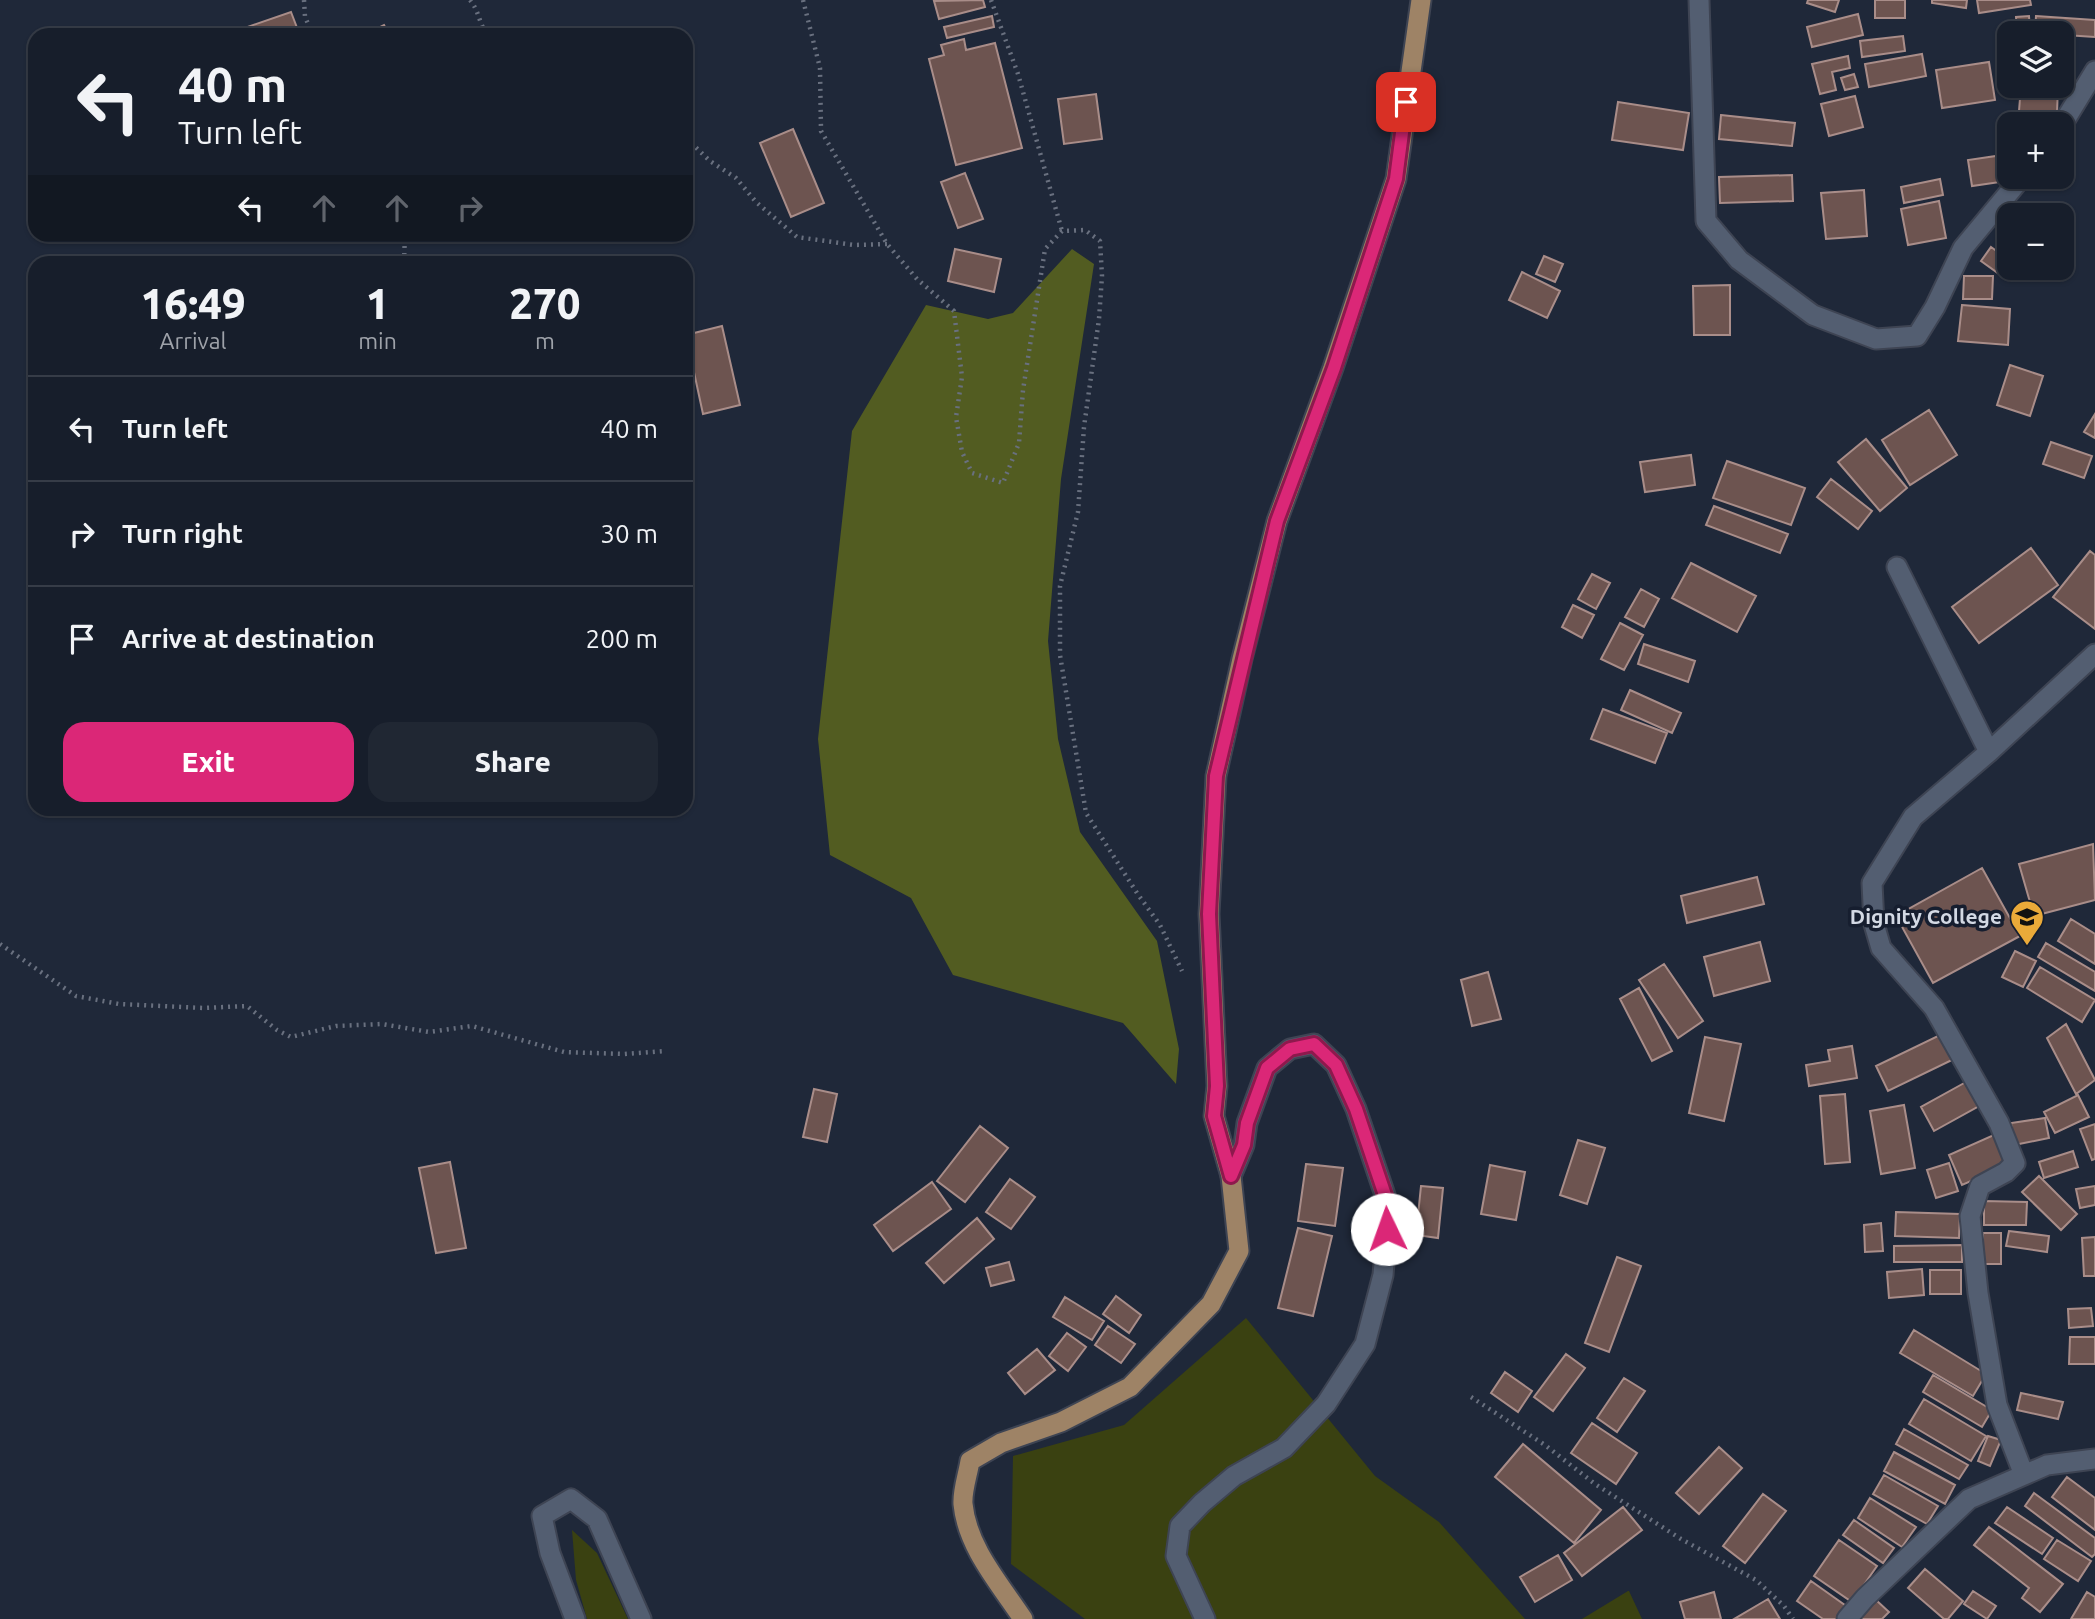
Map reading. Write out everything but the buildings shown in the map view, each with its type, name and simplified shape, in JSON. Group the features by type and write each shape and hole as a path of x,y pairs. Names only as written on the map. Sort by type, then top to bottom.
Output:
{"main road":[{"path":"1023,1619 981,1558 971,1533 963,1502 970,1461 1001,1443 1061,1422 1130,1387 1211,1304 1239,1251 1231,1176 1214,1116 1217,1086 1209,914 1216,776 1277,521 1334,368 1396,179 1420,0"}],"street":[{"path":"1699,0 1706,221 1739,260 1813,315 1876,340 1917,336 1935,307 1963,248 2012,189"},
{"path":"2070,112 2095,71"},
{"path":"1898,567 1989,752"},
{"path":"2024,1475 1997,1405 1978,1293 1970,1216 1980,1186 2015,1164 2013,1153 1934,1007 1881,948 1874,924 1872,883 1913,817 1989,752 2095,654"},
{"path":"1205,1619 1176,1556 1180,1526 1234,1476 1284,1448 1326,1404 1365,1344 1383,1275 1389,1207 1356,1109 1336,1065 1314,1044 1290,1049 1267,1068 1247,1123 1244,1145 1231,1176"},
{"path":"1847,1619 1865,1598 1969,1499 2047,1465 2095,1460"},
{"path":"575,1619 550,1553 542,1516 571,1499 597,1518 641,1619"}],"path":[{"path":"304,0 305,17 310,28"},
{"path":"470,0 477,8 482,28"},
{"path":"803,0 820,68 821,131 887,244 917,279 954,311 962,376 956,417 962,452 972,473 1003,483 1019,443 1023,390 1045,249 1062,231 1085,230 1100,241 1102,276 1093,375 1084,427 1078,512 1060,586 1060,655 1086,813 1160,925 1185,978"},
{"path":"992,0 1018,74 1062,231"},
{"path":"693,145 709,161 736,178 757,202 797,237 854,245 887,244"},
{"path":"0,944 76,996 119,1004 203,1008 247,1006 290,1037 336,1026 382,1024 429,1032 472,1026 564,1052 624,1054 665,1051"},
{"path":"1471,1397 1545,1445 1595,1484 1681,1539 1756,1580 1784,1606 1793,1619"}],"green space":[{"path":"1072,249 1094,264 1061,479 1048,641 1058,739 1080,832 1157,941 1179,1049 1176,1084 1123,1023 953,975 911,898 830,855 818,739 852,431 926,305 988,319 1013,313"},
{"path":"1246,1318 1375,1476 1439,1522 1525,1619 1085,1619 1011,1564 1013,1456 1124,1425"},
{"path":"572,1530 597,1553 628,1619 587,1619 576,1580"},
{"path":"1628,1591 1642,1619 1582,1619"}],"place":[{"name":"Dignity College","path":"2027,947"}],"route":[{"path":"1387,1229 1389,1207 1356,1109 1336,1065 1314,1044 1290,1049 1267,1068 1247,1123 1244,1145 1231,1176 1214,1116 1217,1086 1209,914 1216,776 1242,659 1277,521 1334,368 1396,179 1406,102"}]}
